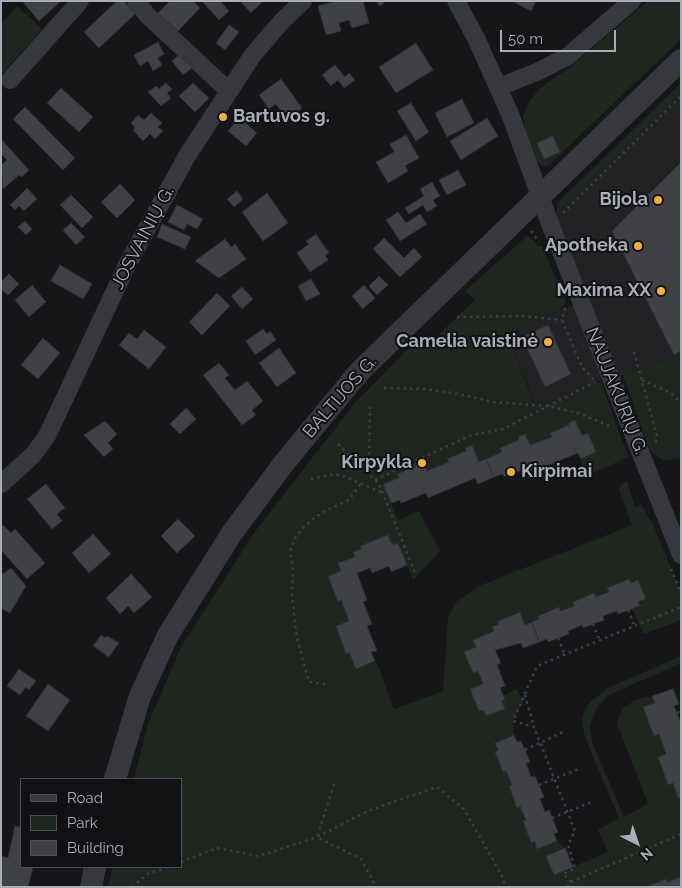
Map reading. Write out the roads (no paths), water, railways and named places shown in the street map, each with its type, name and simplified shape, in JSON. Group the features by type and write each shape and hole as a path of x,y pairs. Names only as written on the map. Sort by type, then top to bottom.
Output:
{"street":[{"path":"10,80 80,1"},
{"path":"136,1 147,15 229,91"},
{"name":"JOSVAINIŲ G.","path":"1,484 33,455 47,436 127,265 187,156 252,56 282,21 303,1"},
{"path":"456,1 499,87 539,71 568,56 632,1"},
{"name":"BALTIJOS G.","path":"115,778 140,696 168,635 232,533 284,463 359,372 681,60"},
{"name":"NAUJAKURIŲ G.","path":"499,87 541,194 551,226 681,555"},
{"path":"91,887 95,868"}],"place":[{"name":"Bartuvos g.","path":"223,117"},
{"name":"Bijola","path":"658,200"},
{"name":"Apotheka","path":"638,246"},
{"name":"Maxima XX","path":"661,291"},
{"name":"Camelia vaistinė","path":"548,342"},
{"name":"Kirpykla","path":"422,463"},
{"name":"Kirpimai","path":"511,472"}]}
